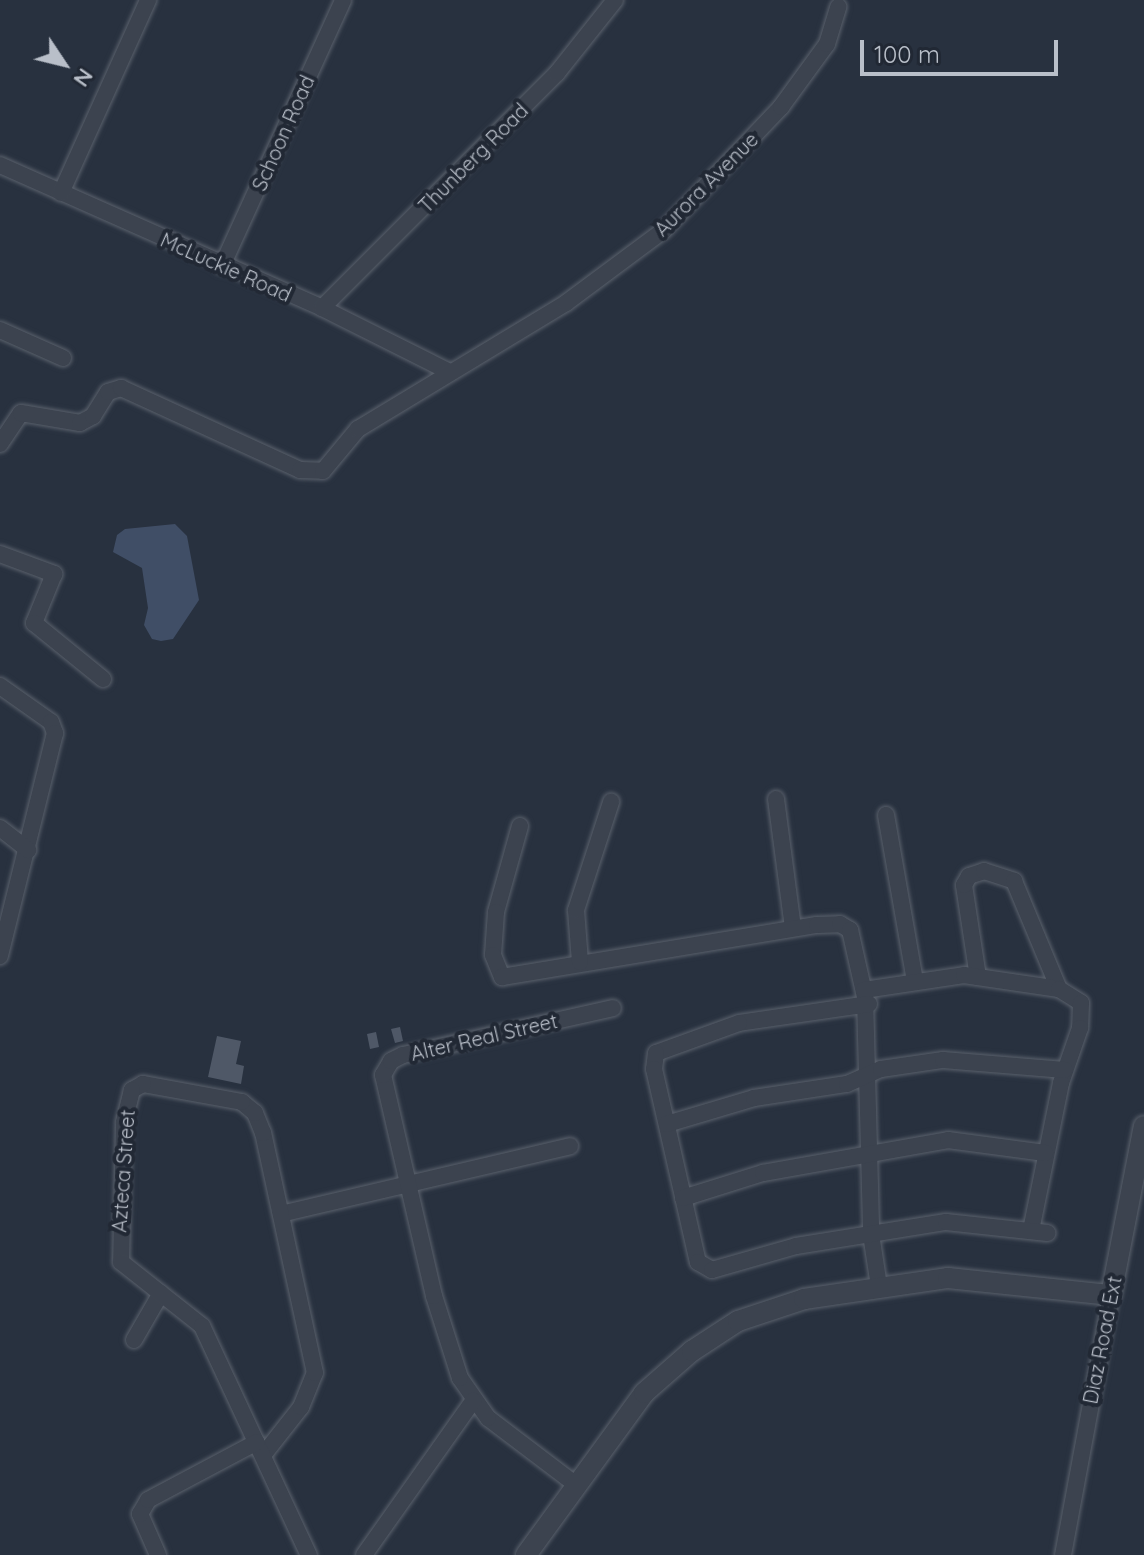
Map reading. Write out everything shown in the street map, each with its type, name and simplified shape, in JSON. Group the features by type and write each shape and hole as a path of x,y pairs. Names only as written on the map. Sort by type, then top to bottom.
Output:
{"street":[{"path":"61,193 148,0"},
{"name":"Schoon Road","path":"222,266 343,0"},
{"name":"Thunberg Road","path":"322,308 557,73 615,0"},
{"name":"Aurora Avenue","path":"0,444 21,413 80,423 93,416 108,392 121,388 300,470 318,473 358,429 566,303 664,230 781,107 827,44 838,7"},
{"name":"McLuckie Road","path":"0,165 322,308 450,372"},
{"path":"0,330 63,358"},
{"path":"0,554 54,574 34,623 103,679"},
{"path":"0,686 54,727 28,850 0,956"},
{"path":"776,799 793,928"},
{"path":"580,962 576,910 611,802"},
{"path":"886,815 915,981"},
{"path":"520,826 496,912 495,969 516,978 580,962 793,928 834,923 847,927 857,946 865,999 874,1233 884,1285"},
{"path":"0,828 28,850"},
{"path":"978,977 964,885 969,876 984,871 1014,881 1059,989"},
{"path":"978,977 1059,989 1078,999 1083,1009 1045,1153 1039,1232 966,1221 874,1233 708,1270 695,1255 653,1061 662,1047 759,1019 865,999 915,981 978,977"},
{"name":"Alter Real Street","path":"575,1484 515,1442 473,1401 449,1355 384,1081 391,1061 613,1008"},
{"path":"667,1124 754,1098 847,1084 870,1073 963,1058 1065,1070"},
{"name":"Azteca Street","path":"260,1448 290,1424 314,1382 263,1133 249,1106 165,1085 138,1086 128,1098 124,1123 118,1245 126,1269 202,1326 309,1555"},
{"name":"Diaz Road Ext","path":"1063,1555 1144,1126"},
{"path":"683,1198 763,1173 965,1139 1045,1153"},
{"path":"281,1214 407,1188 570,1146"},
{"path":"526,1555 644,1393 711,1338 773,1308 884,1285 982,1278 1111,1295"},
{"path":"134,1340 161,1293"},
{"path":"364,1555 473,1401"},
{"path":"158,1555 140,1514 148,1500 260,1448"}],"water":[{"path":"175,524 187,536 199,600 173,639 161,641 152,639 144,625 148,608 142,568 113,552 117,535 125,529"}],"building":[{"path":"400,1027 403,1041 395,1043 391,1029"},
{"path":"376,1032 379,1047 370,1049 367,1034"},
{"path":"217,1036 241,1041 236,1064 244,1066 241,1084 208,1077"}]}
